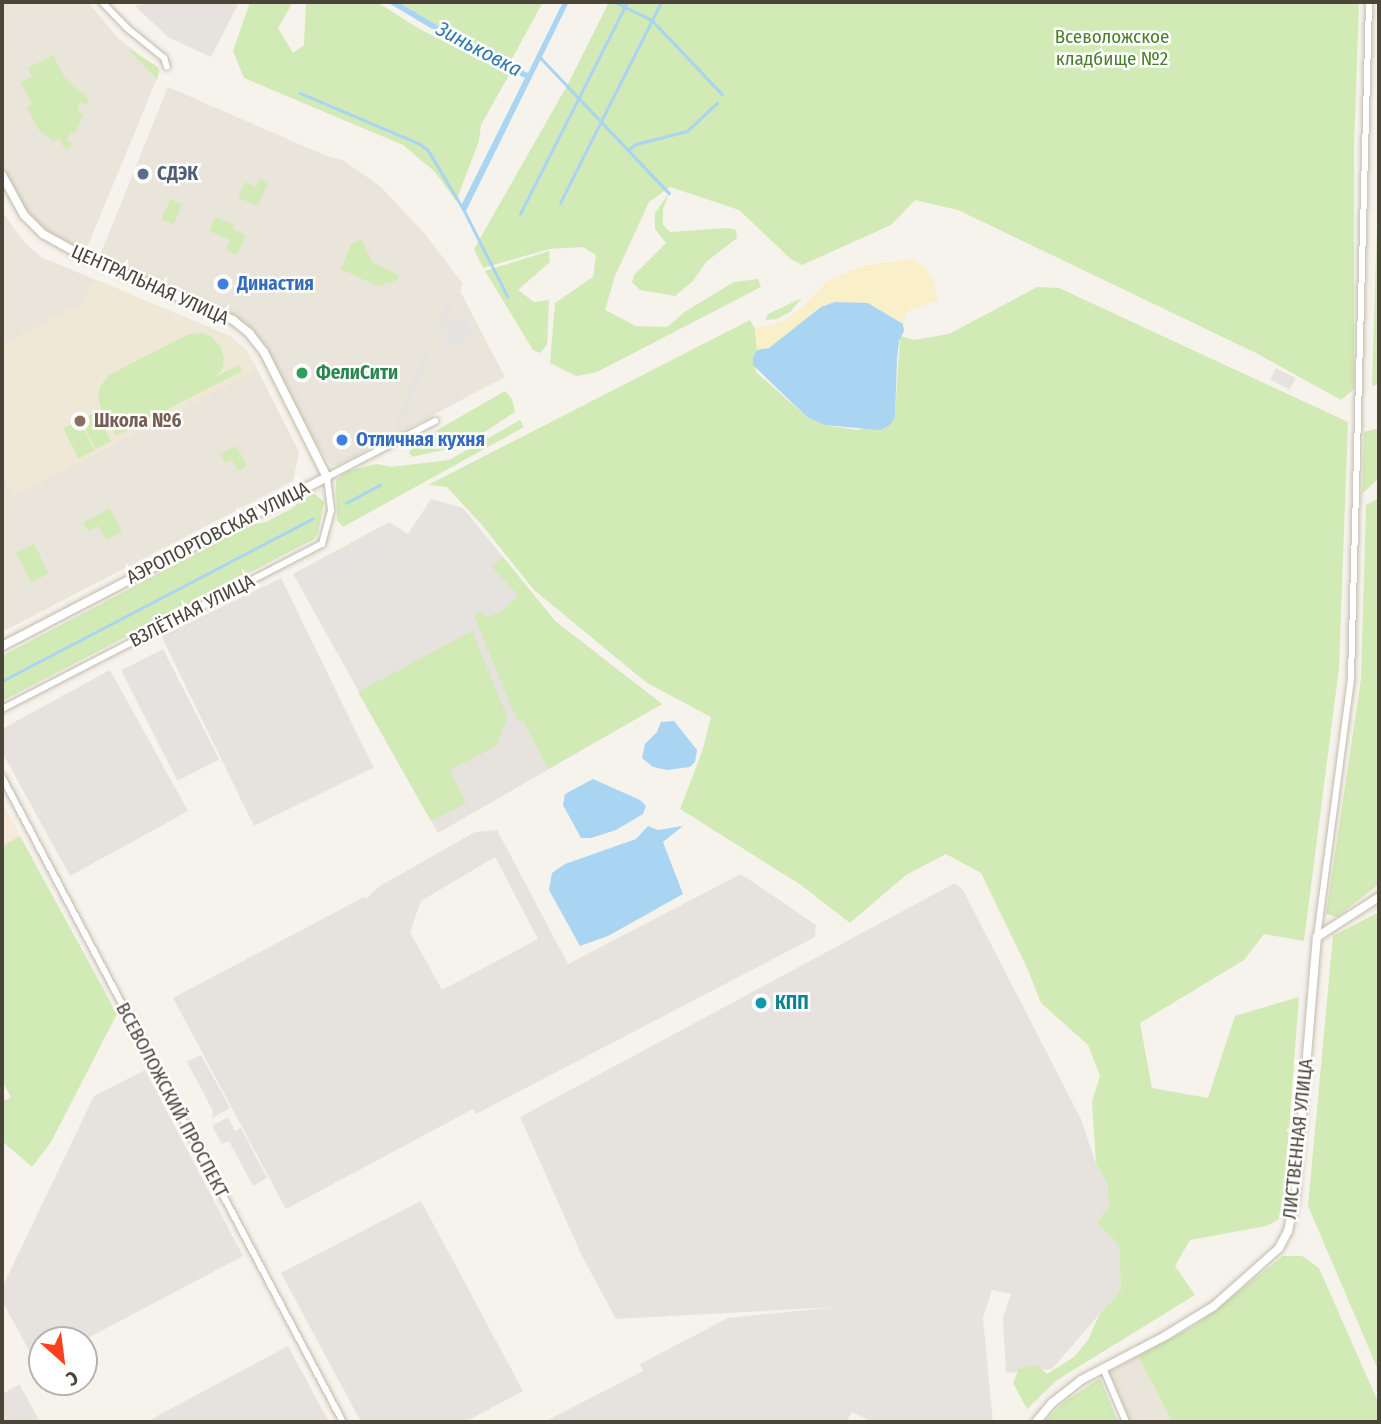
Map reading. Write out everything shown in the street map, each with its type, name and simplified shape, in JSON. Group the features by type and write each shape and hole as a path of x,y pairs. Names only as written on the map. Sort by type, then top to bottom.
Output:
{"street":[{"path":"102,2 127,28 164,58 167,67"},
{"path":"1317,937 1351,677 1369,2"},
{"name":"ЦЕНТРАЛЬНАЯ УЛИЦА","path":"2,175 24,215 43,234 67,249 233,320 249,333 264,352 327,477"},
{"name":"АЭРОПОРТОВСКАЯ УЛИЦА","path":"2,646 435,421"},
{"name":"ВЗЛЁТНАЯ УЛИЦА","path":"2,709 322,544 331,510 327,477"},
{"name":"ВСЕВОЛОЖСКИЙ ПРОСПЕКТ","path":"2,777 343,1422"},
{"path":"1317,937 1379,897"},
{"name":"ЛИСТВЕННАЯ УЛИЦА","path":"1036,1422 1063,1393 1214,1306 1279,1248 1288,1231 1295,1198 1317,937"},
{"path":"1103,1368 1126,1422"}],"shaded area":[{"path":"2,2 88,2 118,38 160,71 89,243 84,248 55,239 36,223 20,202 2,167"},
{"path":"154,2 239,2 211,57 168,37 135,6"},
{"path":"168,87 329,157 343,160 381,187 426,235 463,284 460,291 505,377 338,465 331,465 318,447 265,345 252,329 235,317 100,255"},
{"path":"2,211 23,241 41,257 230,336 247,351 299,452 293,481 2,632"},
{"name":"Школа №6","path":"98,280 230,338 246,352 257,370 14,497 2,472 2,344 81,303 91,284"},
{"path":"450,296 455,298 440,333 436,331"},
{"path":"465,316 474,334 444,351 440,344 450,338 444,326"},
{"path":"425,351 430,353 399,428 395,426"},
{"path":"1276,368 1296,378 1290,390 1270,380"},
{"path":"431,499 463,508 555,621 662,704 438,833 293,574 389,522 408,534"},
{"path":"366,540 379,551 309,588 302,575"},
{"path":"281,578 373,768 254,826 161,636"},
{"path":"163,649 219,759 177,781 121,670"},
{"path":"110,670 188,811 70,876 2,752 2,729"},
{"path":"2,801 20,836 2,846"},
{"path":"497,830 568,964 741,874 816,925 815,937 476,1114 473,1109 286,1209 173,998 364,897 366,899 380,886 475,832","holes":["495,857 538,939 442,990 410,932 421,901"]},
{"path":"955,883 963,890 1081,1119 1096,1164 1107,1182 1109,1207 1097,1222 1119,1246 1121,1289 1052,1369 1006,1373 1003,1318 1011,1294 992,1290 983,1318 993,1422 872,1422 852,1412 846,1422 544,1422 643,1371 640,1364 728,1318 836,1307 616,1319 582,1256 520,1117"},
{"path":"201,1055 230,1108 212,1118 213,1111 187,1062"},
{"path":"145,1070 243,1256 98,1333 98,1326 28,1326 28,1349 2,1301 2,1288 94,1096"},
{"path":"228,1117 235,1131 241,1128 267,1178 253,1186 229,1141 222,1144 212,1126"},
{"path":"421,1201 523,1391 465,1422 361,1422 281,1273"},
{"path":"288,1346 329,1422 146,1422"},
{"path":"1138,1356 1172,1422 1131,1422 1109,1372"},
{"path":"20,1384 40,1422 2,1422 2,1394"}],"green space":[{"path":"250,2 293,2 278,28 293,53 304,45 306,2 377,2 416,27 509,75 481,125 479,141 456,201 435,172 403,145 244,78 233,51"},
{"path":"398,2 543,2 509,64 479,50"},
{"name":"Всеволожское кладбище №2","path":"609,2 1359,2 1354,149 1354,389 1341,400 1256,353 958,210 915,200 891,225 802,265 791,259 739,210 670,187 649,202 615,276 605,310 636,326 667,327 686,311 734,282 758,279 761,287 597,372 576,376 550,363 555,303 593,277 596,255 583,247 549,249 483,268 474,249 568,84"},
{"path":"129,50 159,68 157,80"},
{"path":"53,55 65,78 89,99 87,105 80,102 77,111 83,114 75,134 70,132 67,141 72,143 69,150 64,148 59,138 53,141 38,129 27,108 32,104 21,82 32,77 28,68"},
{"path":"1379,160 1379,384 1372,386"},
{"path":"260,179 268,182 258,206 238,198 245,182 256,187"},
{"path":"669,193 663,209 663,225 670,232 728,228 736,230 737,238 706,262 693,281 675,296 640,290 632,282 634,275 666,243 655,229 655,213"},
{"path":"170,199 182,204 173,224 161,219"},
{"path":"215,217 234,225 232,229 246,235 237,255 226,250 230,240 209,231"},
{"path":"362,240 372,262 398,275 398,280 377,286 341,269 351,244"},
{"path":"549,251 550,262 518,290 534,302 549,300 547,345 540,353 533,350 485,271"},
{"path":"1037,287 1059,288 1348,422 1339,668 1304,941 1264,934 1244,960 1140,1023 1152,1088 1208,1098 1235,1016 1299,997 1284,1195 1278,1220 1266,1226 1190,1240 1175,1266 1195,1295 1057,1380 1027,1409 1013,1383 1019,1369 1037,1365 1047,1374 1074,1357 1088,1340 1099,1315 1121,1289 1119,1246 1097,1222 1109,1207 1107,1182 1096,1164 1092,1102 1100,1076 1088,1045 1041,1003 981,873 946,854 906,875 850,923 801,885 680,809 702,752 711,717 647,683 534,590 447,487 428,485 750,320 755,329 757,350 753,357 756,372 807,417 824,425 857,430 895,417 900,336 914,340 949,334"},
{"path":"802,298 790,312 777,319 765,320 768,314"},
{"path":"202,333 212,337 221,347 224,359 222,370 215,377 239,365 242,371 116,436 113,430 129,421 118,422 101,409 98,397 101,385 109,375 189,334"},
{"path":"505,391 512,399 515,412 465,445 412,457 409,452 420,440"},
{"path":"96,412 111,441 96,449 81,420"},
{"path":"79,420 94,450 78,458 63,428"},
{"path":"520,420 524,427 343,527 337,520 336,480 348,471 376,464 391,467 449,460"},
{"path":"1379,428 1379,478 1362,494 1364,432"},
{"path":"236,446 247,466 238,471 232,460 225,463 220,454"},
{"path":"314,493 324,502 318,533 314,539 2,701 2,656 251,525 266,522 289,510"},
{"path":"1379,498 1379,884 1337,917 1326,914 1361,679 1366,505"},
{"path":"110,508 122,532 106,540 98,526 88,531 83,523"},
{"path":"34,544 49,573 31,582 16,553"},
{"path":"503,557 555,621 662,704 548,769 524,722 517,720 474,616 481,611 487,618 503,610 518,595 492,567"},
{"path":"472,631 508,718 496,746 450,770 466,803 431,821 358,692"},
{"path":"20,836 117,1014 51,1142 32,1167 2,1141 2,1101 11,1098 2,1080 2,846"},
{"path":"1379,912 1379,1372 1308,1206 1333,936"},
{"path":"1283,1256 1302,1256 1319,1268 1379,1404 1379,1422 1172,1422 1138,1356 1196,1325"},
{"path":"1100,1378 1118,1422 1044,1422 1063,1403"}],"sand":[{"path":"912,259 924,266 934,281 938,300 906,312 903,324 868,303 835,302 821,307 769,348 757,350 755,329 782,322 803,307 826,282 862,266"}],"water":[{"path":"387,2 398,2 479,50 528,73 563,2 569,2 465,213 461,206 525,78 474,54"},
{"path":"835,302 868,303 903,324 904,331 899,341 897,360 895,417 890,425 881,430 824,425 807,417 753,365 757,350 769,348 821,307"},
{"path":"674,721 697,750 695,762 690,767 667,770 653,767 642,758 645,744 657,732 661,722"},
{"path":"593,779 640,800 646,806 643,814 616,830 591,838 581,838 563,805 565,794"},
{"path":"648,826 658,830 683,826 663,842 683,894 608,936 580,946 549,890 552,873 565,864 636,839"}],"waterway":[{"path":"615,2 652,20 722,94"},
{"path":"520,214 627,2"},
{"path":"560,203 661,2"},
{"path":"539,56 669,193"},
{"path":"300,93 420,144 428,150 464,210 508,297"},
{"path":"628,150 636,144 687,131 717,103"},
{"path":"346,503 380,485"},
{"path":"2,681 312,519"}],"place":[{"name":"СДЭК","path":"143,174"},
{"name":"Династия","path":"223,284"},
{"name":"ФелиСити","path":"302,373"},
{"name":"Школа №6","path":"80,421"},
{"name":"Отличная кухня","path":"342,440"},
{"name":"КПП","path":"761,1003"}],"water label":[{"name":"Зиньковка","path":"479,49"}]}
